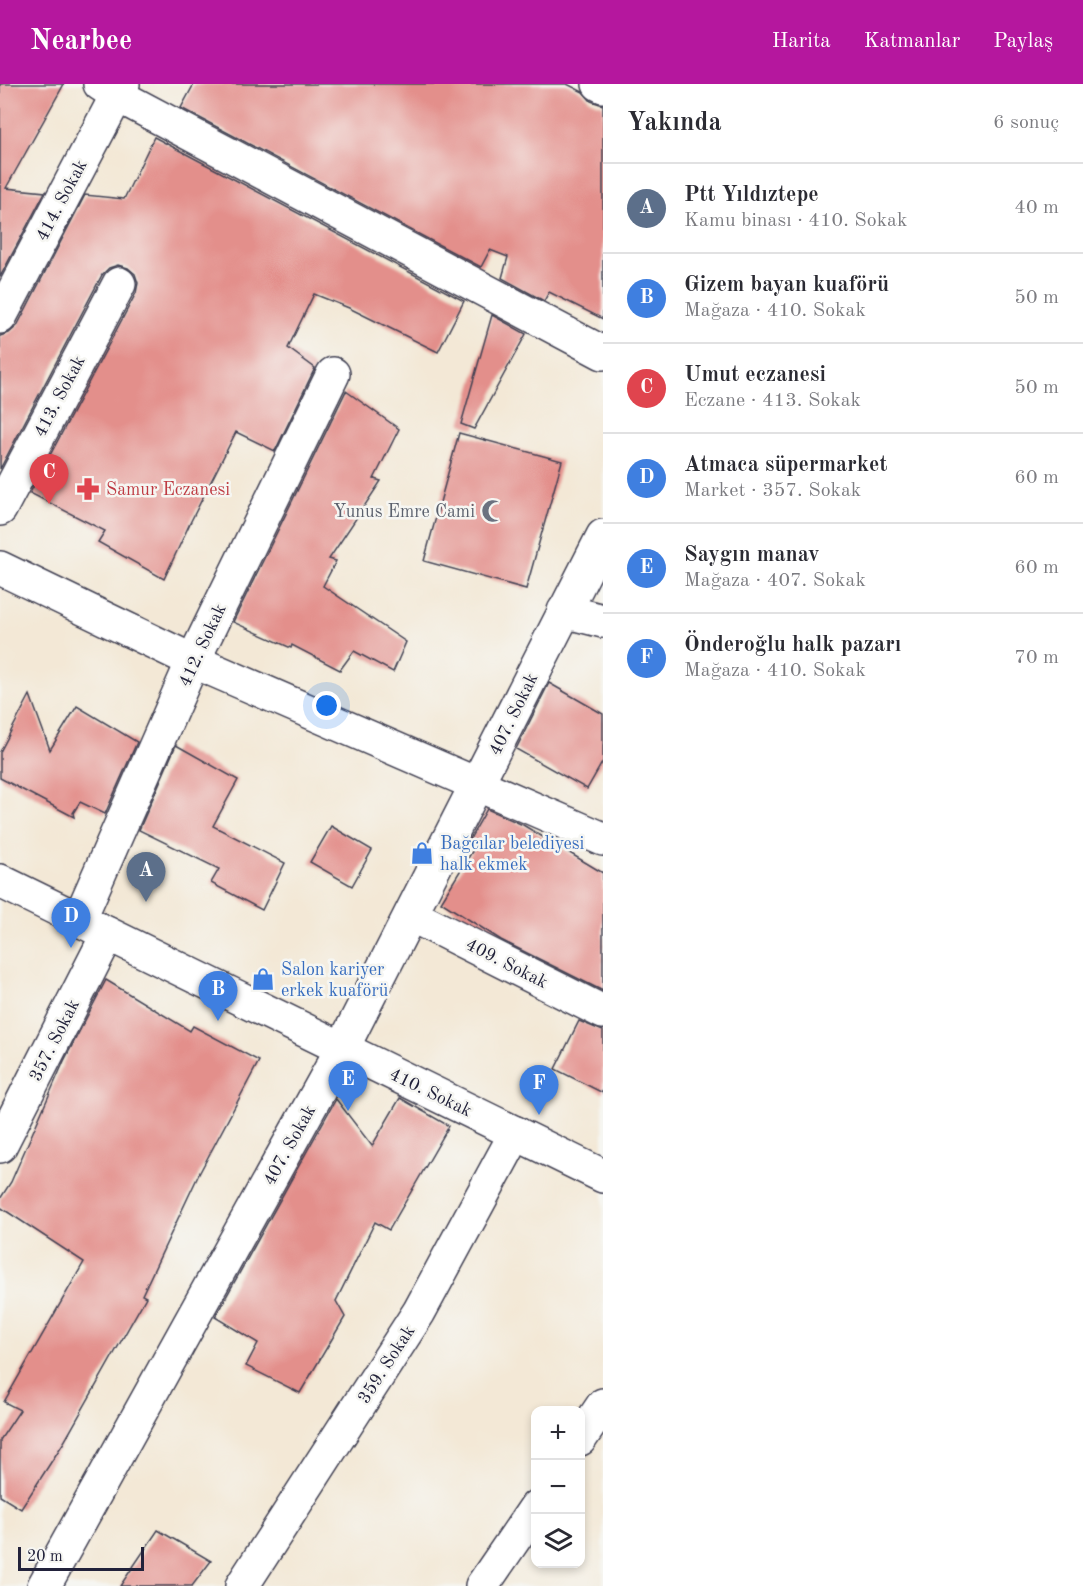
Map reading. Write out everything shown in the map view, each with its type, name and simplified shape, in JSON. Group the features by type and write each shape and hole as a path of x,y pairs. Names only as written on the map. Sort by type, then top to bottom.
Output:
{"street":[{"name":"414. Sokak","path":"0,317 113,88"},
{"path":"113,88 603,353"},
{"name":"413. Sokak","path":"0,508 119,284"},
{"name":"412. Sokak","path":"93,927 193,662 333,374"},
{"name":"407. Sokak","path":"44,1586 342,1049 603,536"},
{"path":"0,568 193,662 603,839"},
{"path":"564,611 603,621"},
{"name":"410. Sokak","path":"0,881 603,1176"},
{"name":"409. Sokak","path":"411,915 603,1012"},
{"name":"357. Sokak","path":"0,1146 93,927"},
{"name":"359. Sokak","path":"242,1586 419,1312 516,1133"},
{"path":"585,1432 603,1406"},
{"path":"482,1586 531,1513"}],"building":[{"path":"0,84 64,84 6,188 45,192 0,277"},
{"path":"194,84 567,84 583,92 591,101 603,105 603,319 549,292 544,301 502,278 508,257 490,250 481,267 181,108"},
{"path":"154,137 464,301 438,352 349,308 314,294 288,348 315,368 275,451 236,432 164,579 98,542 105,531 30,493 136,293 138,283 135,274 128,268 118,265 109,268 102,275 0,469 0,336 9,333 17,326 85,195 124,199"},
{"path":"492,315 526,334 474,429 461,424"},
{"path":"346,391 399,429 374,479 381,481 329,559 336,561 323,586 406,642 393,672 354,651 340,670 292,645 291,648 233,622"},
{"name":"Yunus Emre Cami","path":"459,433 562,461 526,589 424,561"},
{"path":"549,683 603,714 603,761 587,789 516,749"},
{"path":"30,695 50,750 77,706 137,742 105,814 80,802 73,813 74,817 0,778 0,752"},
{"path":"176,745 238,780 213,826 285,863 262,910 211,883 219,869 139,830"},
{"path":"487,809 523,825 603,873 603,991 501,940 441,902 473,850 466,846"},
{"path":"331,826 372,850 352,886 310,862"},
{"path":"106,980 190,1031 193,1026 259,1061 199,1174 142,1295 146,1297 64,1442 21,1509 0,1496 0,1440 20,1410 4,1402 84,1262 0,1207 0,1199 11,1182 64,1061"},
{"path":"579,1021 603,1031 603,1093 555,1069"},
{"path":"400,1098 449,1126 389,1230 375,1222 336,1301 345,1317 300,1393 246,1366 258,1343 215,1317 336,1099 372,1146"},
{"path":"158,1530 211,1561 192,1586 120,1586"}],"place":[{"name":"Samur Eczanesi","path":"88,489"},
{"name":"Umut eczanesi","path":"49,504"},
{"name":"Yunus Emre Cami","path":"493,511"},
{"name":"Bağcılar belediyesi halk ekmek","path":"422,853"},
{"name":"Ptt Yıldıztepe","path":"146,902"},
{"name":"Atmaca süpermarket","path":"71,948"},
{"name":"Salon kariyer erkek kuaförü","path":"263,979"},
{"name":"Gizem bayan kuaförü","path":"218,1021"},
{"name":"Saygın manav","path":"348,1111"},
{"name":"Önderoğlu halk pazarı","path":"539,1115"}]}
